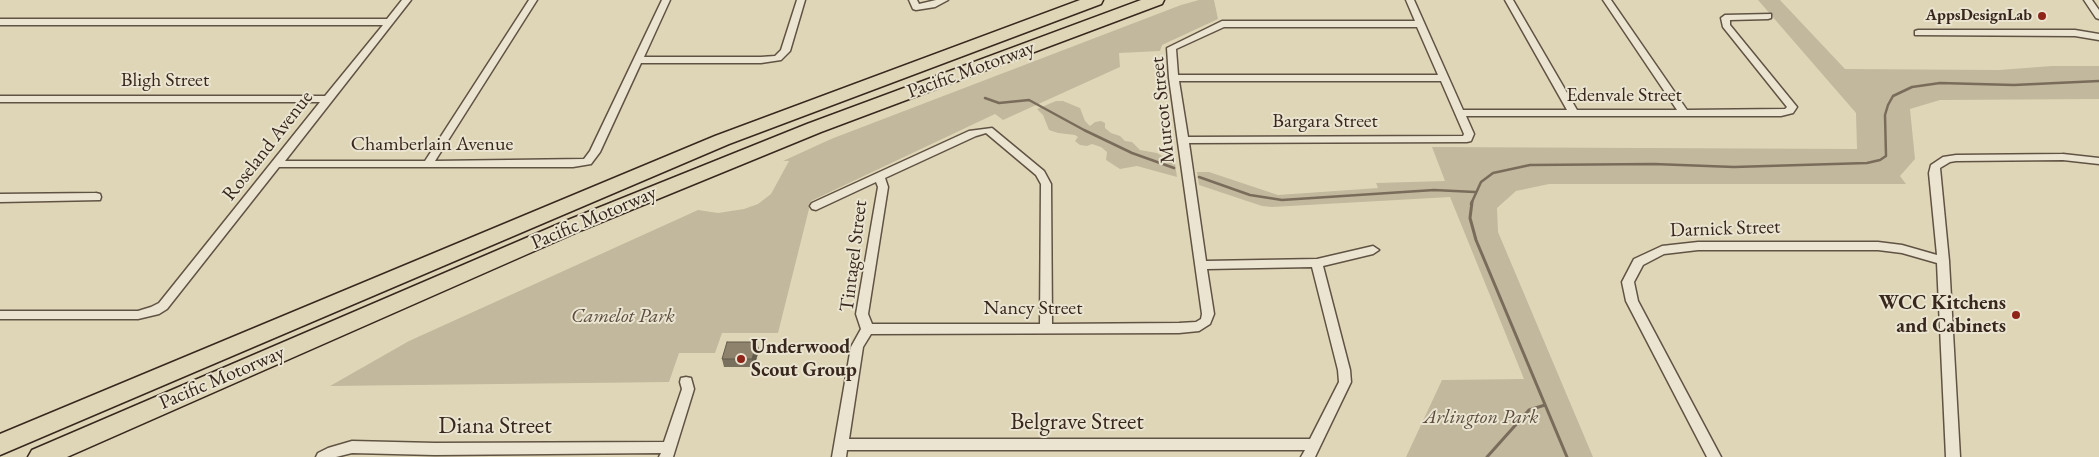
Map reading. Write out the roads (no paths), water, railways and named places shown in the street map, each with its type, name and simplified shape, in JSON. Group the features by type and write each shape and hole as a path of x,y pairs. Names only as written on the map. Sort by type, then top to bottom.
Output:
{"highway":[{"path":"722,140 772,114 1072,0"},
{"name":"Pacific Motorway","path":"0,445 722,140 1095,0"},
{"name":"Pacific Motorway","path":"41,457 575,225 814,128 1156,0"},
{"path":"1124,12 1164,0"}],"street":[{"name":"Roseland Avenue","path":"0,315 138,315 155,311 170,300 407,0"},
{"path":"428,164 533,0"},
{"path":"666,0 638,60 761,60 778,58 785,51 801,0"},
{"path":"913,0 916,7 932,5 944,0"},
{"path":"1410,0 1460,113"},
{"path":"1509,0 1574,113"},
{"path":"1607,0 1684,113"},
{"path":"2088,0 2099,16"},
{"name":"Edenvale Street","path":"1460,113 1781,113 1788,111 1792,107 1726,24 1725,18 1768,16"},
{"path":"0,22 390,22"},
{"name":"Murcot Street","path":"1199,326 1206,321 1208,314 1174,78 1172,48 1222,24 1420,24"},
{"path":"1918,33 2075,33 2099,36"},
{"name":"Chamberlain Avenue","path":"278,164 572,164 587,162 595,152 638,60"},
{"path":"1174,78 1444,78"},
{"name":"Bligh Street","path":"0,99 329,99"},
{"name":"Bargara Street","path":"1183,140 1467,139 1469,134 1460,113"},
{"path":"816,206 973,133 988,130 1040,173 1046,184 1046,327"},
{"path":"1953,457 1943,261 1934,173 1935,167 1939,162 1956,158 2064,157 2099,154"},
{"path":"2064,157 2099,161"},
{"name":"Tintagel Street","path":"839,451 856,347 867,329 862,314 883,187 879,177"},
{"path":"0,198 96,198"},
{"name":"Darnick Street","path":"1714,457 1632,301 1628,282 1638,262 1662,250 1698,246 1878,246 1902,249 1943,261"},
{"path":"1200,265 1318,263 1373,250"},
{"path":"1308,457 1345,382 1344,370 1318,263"},
{"name":"Nancy Street","path":"867,329 1179,328 1199,326"},
{"path":"668,452 688,389 686,382"},
{"name":"Belgrave Street","path":"839,451 1314,444"},
{"name":"Diana Street","path":"323,457 352,448 433,453 668,452"}],"waterway":[{"path":"1471,204 1481,182 1493,173 1530,165 1654,164 1734,167 1867,163 1880,160 1886,156 1885,115 1888,105 1893,96 1912,87 1940,83 2014,85 2099,81"},
{"path":"985,98 999,103 1029,100 1084,130 1132,153 1174,168"},
{"path":"1199,177 1250,195 1282,200 1434,190 1475,192"},
{"path":"1472,202 1470,218 1476,240 1567,457"},
{"path":"1487,457 1529,410 1545,405"}],"place":[{"name":"AppsDesignLab","path":"2042,16"},
{"name":"WCC Kitchens and Cabinets","path":"2016,315"},
{"name":"Underwood Scout Group","path":"741,359"}],"park label":[{"name":"Camelot Park","path":"623,317"},
{"name":"Arlington Park","path":"1481,418"}]}
